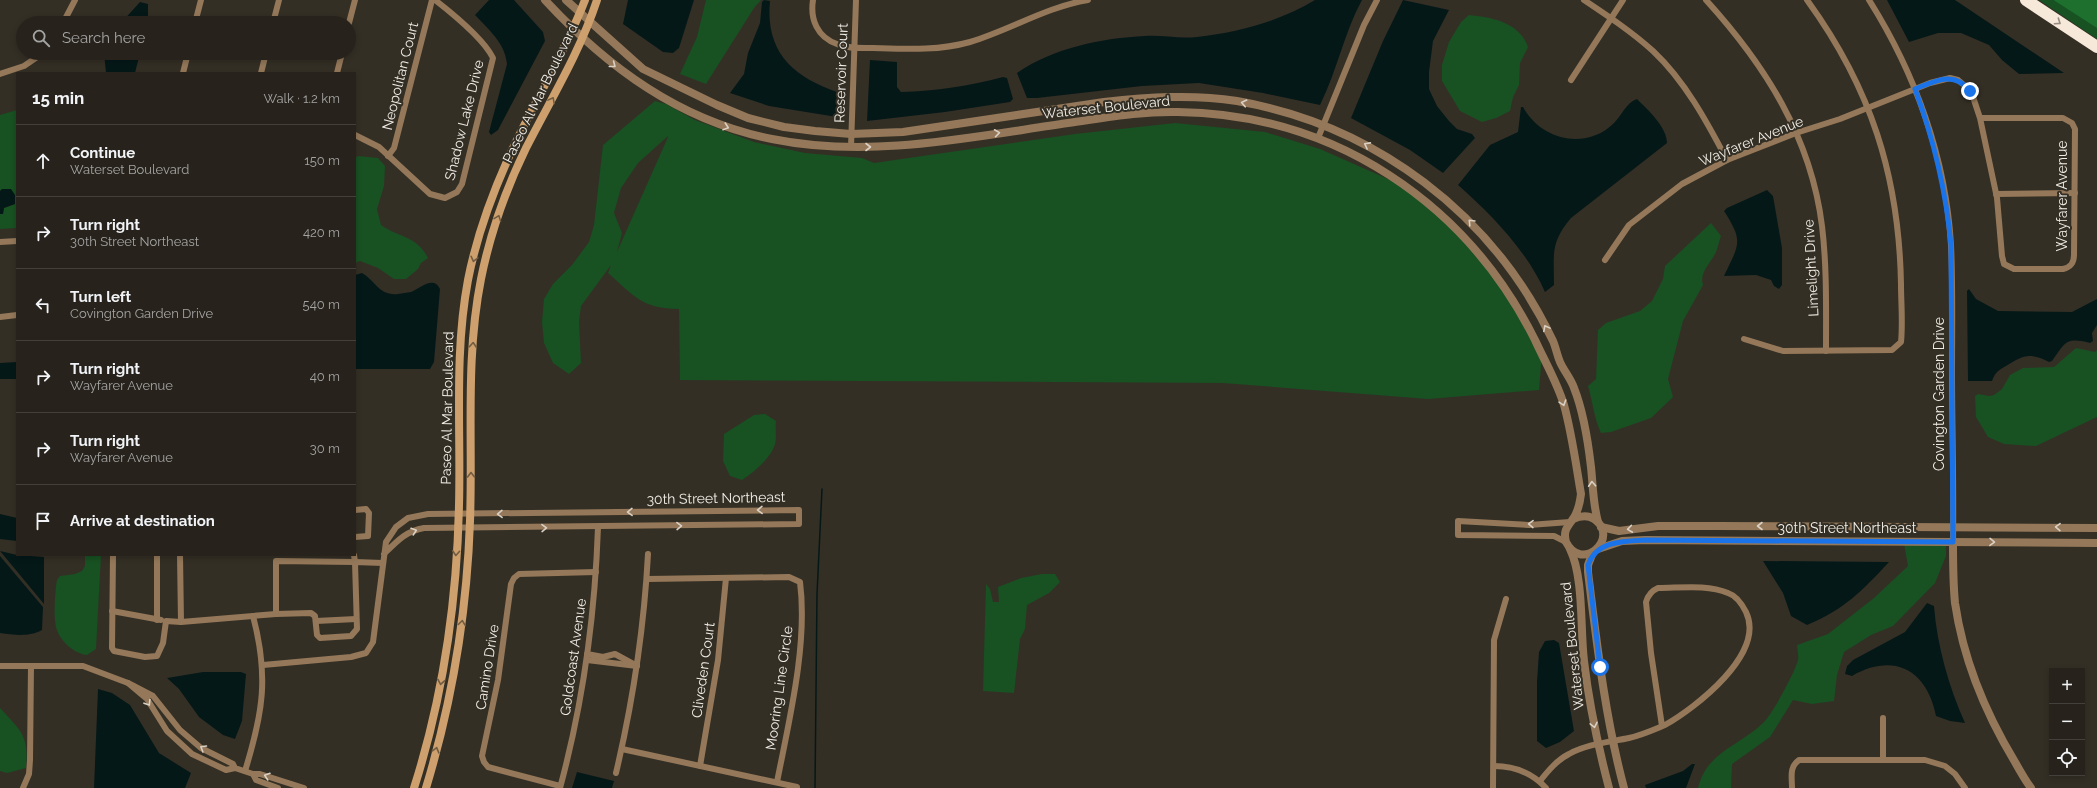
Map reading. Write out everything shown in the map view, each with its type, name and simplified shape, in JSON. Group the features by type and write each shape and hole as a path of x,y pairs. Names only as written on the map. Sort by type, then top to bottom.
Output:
{"highway":[{"path":"2026,0 2097,47"}],"main road":[{"name":"Paseo Al Mar Boulevard","path":"414,788 434,713 444,664 454,588 459,514 458,376 461,329 468,279 481,230 508,159 573,31 585,0"},
{"name":"Paseo Al Mar Boulevard","path":"426,788 446,715 466,593 470,528 471,375 474,330 481,280 492,232 511,183 526,148 583,39 597,0"}],"street":[{"path":"197,16 201,0"},
{"path":"275,16 279,0"},
{"path":"351,16 355,0"},
{"name":"Neopolitan Court","path":"388,156 394,148 433,0"},
{"name":"Shadow Lake Drive","path":"356,136 379,147 430,194 438,197 452,197 462,184 493,58 490,52 473,34 433,0"},
{"name":"Waterset Boulevard","path":"545,0 573,31 630,78 694,114 729,128 771,139 809,145 898,147 1128,115 1178,112 1246,119 1297,130 1318,138 1392,177 1422,198 1468,240 1506,289 1523,317 1542,354 1564,404 1581,494 1579,506 1571,521"},
{"name":"Waterset Boulevard","path":"566,0 643,69 690,94 716,105 748,118 784,127 851,134 904,132 1104,102 1153,97 1181,97 1236,101 1284,112 1348,135 1384,154 1437,191 1469,220 1500,255 1519,282 1551,337 1561,363 1575,388 1586,434 1594,505 1600,525"},
{"path":"813,0 814,23 819,32 836,44 854,47 917,50 970,42 999,32 1037,14 1078,1 1088,0"},
{"name":"Reservoir Court","path":"851,147 856,0"},
{"path":"1318,138 1364,25 1377,0"},
{"path":"1584,0 1611,18 1654,52 1680,82 1710,126 1727,160"},
{"path":"1571,80 1623,0"},
{"name":"Limelight Drive","path":"1706,0 1746,46 1782,102 1813,177 1822,226 1826,280 1826,351"},
{"path":"1744,339 1783,351 1892,350 1900,342 1900,256 1898,224 1888,170 1868,107 1843,55 1807,0"},
{"name":"Covington Garden Drive","path":"1869,0 1899,52 1915,89 1928,123 1940,168 1950,240 1953,542 1956,603 1961,631 1986,708 2007,749 2031,788"},
{"path":"68,16 74,3"},
{"path":"0,74 24,66 33,60"},
{"path":"183,72 186,60"},
{"path":"261,72 264,60"},
{"path":"337,72 340,60"},
{"name":"Wayfarer Avenue","path":"1605,260 1629,225 1682,184 1727,160 1939,80 1950,78 1958,80 1970,91 1980,118 1996,194 2004,264 2014,269 2063,269 2070,266 2074,260 2075,129 2070,120 2063,118 1980,118"},
{"path":"1996,194 2075,193"},
{"path":"0,242 16,241"},
{"path":"0,317 16,315"},
{"path":"356,510 366,510 369,513 368,536 356,537"},
{"name":"30th Street Northeast","path":"263,665 351,657 366,653 373,642 384,554 386,542 396,527 408,518 422,514 799,510 799,524 424,528 413,530 401,536 384,554"},
{"path":"1580,516 1588,516 1600,525 1602,540 1596,550 1579,554 1554,536 1458,535 1458,521 1530,525 1571,521 1580,516"},
{"path":"1568,545 1565,532 1571,521"},
{"name":"30th Street Northeast","path":"1600,525 1619,531 1665,526 1953,526 2097,528"},
{"name":"Goldcoast Avenue","path":"560,787 574,730 587,657 596,572 598,527"},
{"name":"30th Street Northeast","path":"1596,550 1622,541 1645,540 2097,543"},
{"name":"Waterset Boulevard","path":"1568,545 1577,570 1584,662 1598,744 1609,788"},
{"name":"Waterset Boulevard","path":"1596,550 1588,565 1588,572 1603,689 1624,788"},
{"path":"616,773 622,749 637,666 647,579 648,554"},
{"path":"113,556 112,645 114,651 145,657 157,656 161,651 166,621"},
{"path":"157,556 157,620"},
{"path":"180,556 181,622"},
{"path":"276,614 276,558 354,558 383,563"},
{"path":"112,611 157,620 181,622 276,614 311,613 315,616 317,635 320,638 351,636 356,629 354,558"},
{"name":"Camino Drive","path":"560,787 488,767 482,756 498,680 511,584 514,578 519,574 596,572"},
{"name":"Mooring Line Circle","path":"647,579 789,577 800,582 800,633 796,671 777,782"},
{"name":"Cliveden Court","path":"700,766 718,660 726,578"},
{"path":"1540,781 1557,761 1568,754 1598,744 1632,737 1662,726 1684,714 1700,702 1720,683 1743,650 1748,638 1750,622 1742,604 1730,593 1706,588 1658,588 1652,590 1647,596 1646,602 1651,653 1662,726"},
{"path":"1493,788 1494,640 1506,599"},
{"path":"245,771 259,726 262,692 263,665 253,616"},
{"path":"316,621 356,619"},
{"path":"587,657 603,657 615,654 637,666"},
{"path":"587,657 637,666"},
{"path":"0,666 83,666 128,683 152,696 180,730 201,748 233,764 235,768"},
{"path":"23,788 29,774 30,760 31,666"},
{"path":"128,683 147,699 167,731 192,754 226,770 235,768 304,788"},
{"path":"1883,718 1883,759"},
{"path":"622,749 797,787"},
{"path":"1792,788 1793,766 1799,760 1883,759 1936,761 1955,774 1965,788"},
{"path":"1494,766 1513,768 1540,781 1546,788"},
{"path":"253,774 256,780 278,788"}],"green space":[{"path":"706,0 761,0 754,8 706,84 680,74 697,37"},
{"path":"2039,0 2097,0 2097,39"},
{"path":"2054,0 2097,0 2097,28 2055,1"},
{"path":"1469,15 1487,17 1512,27 1519,32 1528,47 1520,63 1519,85 1513,97 1510,111 1496,118 1482,122 1460,111 1442,81 1442,65 1449,42 1461,22"},
{"path":"655,101 666,104 695,120 754,142 805,153 862,158 874,163 1075,134 1175,123 1265,132 1320,149 1406,187 1473,247 1516,306 1542,354 1539,390 1428,399 1223,383 680,380 679,309 656,306 639,299 608,273 611,265 581,306 579,322 581,363 569,374 553,363 544,343 542,322 544,299 553,284 572,265 589,242 594,225 603,145","holes":["668,137 617,252 622,233 614,213 621,188 638,163"]},
{"path":"16,110 16,228 0,229 0,214 3,214 4,208 15,204 15,195 2,189 0,191 0,115"},
{"path":"358,156 378,158 385,166 384,186 377,209 381,225 413,241 428,258 421,263 418,269 406,279 394,279 378,268 360,261 356,263 356,157"},
{"path":"1711,223 1721,236 1716,252 1704,272 1702,280 1703,285 1683,321 1668,379 1673,397 1651,418 1611,432 1601,433 1595,416 1588,386 1596,379 1598,330 1606,323 1640,311 1652,301 1663,279 1665,266"},
{"path":"2076,348 2095,352 2097,350 2097,417 2036,446 2004,444 1988,437 1976,417 1975,396 1978,394 1989,396 1994,395 2002,389 2010,375 2023,368 2054,367"},
{"path":"765,414 776,421 776,442 773,449 762,464 742,480 730,476 723,461 724,434 754,415"},
{"path":"1904,544 1946,545 1946,556 1935,583 1893,626 1871,635 1844,652 1837,675 1834,701 1812,704 1793,700 1770,737 1732,764 1731,788 1698,788 1702,776 1709,765 1725,750 1755,730 1764,722 1773,710 1796,666 1798,658 1797,645 1828,634 1874,598 1908,566"},
{"path":"85,556 101,556 96,649 87,655 73,650 65,643 57,630 55,613 57,580 60,576 75,574 82,571 85,566"},
{"path":"1042,574 1055,574 1060,582 1049,593 1027,605 1025,629 1020,639 1014,693 983,691 986,584 990,589 993,602 999,602 998,587 1021,578"},
{"path":"0,708 22,734 26,748 26,768 7,773 0,771"}],"shaded area":[{"path":"489,0 514,0 543,32 545,41 498,130 491,135 489,132 507,64 506,56 500,43 475,15"},
{"path":"628,0 694,0 679,48 673,53 663,52 623,24"},
{"path":"764,0 770,1 772,35 777,48 785,60 807,79 837,92 837,117 769,106 730,93 744,74 748,53 760,23 762,2"},
{"path":"1315,0 1362,0 1350,26 1320,105 1263,93 1199,83 1142,86 1027,98 1017,73 1046,57 1078,46 1129,37 1191,37 1213,35 1258,25 1301,8"},
{"path":"1403,0 1449,10 1433,41 1429,72 1429,89 1437,106 1449,121 1457,129 1472,134 1475,138 1443,173 1410,150 1351,118 1383,41"},
{"path":"1887,0 1955,0 2064,73 2019,74 2002,60 1989,45 1961,33 1938,33 1909,42"},
{"path":"140,2 148,4 148,16 127,16"},
{"path":"105,60 138,60 135,72 106,72"},
{"path":"870,60 897,62 897,87 901,92 952,88 1003,77 1007,78 1013,99 1010,102 945,112 867,121"},
{"path":"1637,99 1660,125 1664,131 1667,143 1571,218 1556,242 1554,257 1554,285 1545,292 1528,262 1507,234 1483,208 1458,185 1490,145 1518,132 1521,107 1523,107 1531,118 1541,127 1552,134 1565,138 1578,139 1590,137 1603,132 1617,120 1630,103"},
{"path":"2,189 11,189 15,195 15,204 4,208 3,214 0,214 0,191"},
{"path":"1767,190 1773,196 1782,248 1782,285 1779,289 1774,286 1771,280 1756,275 1724,276 1736,250 1737,237 1735,230 1724,211 1727,208"},
{"path":"362,273 386,293 392,294 411,292 431,283 437,285 440,289 434,362 430,369 356,369 356,275"},
{"path":"1969,289 1976,299 1998,311 2072,312 2097,299 2097,325 2092,333 2093,341 2090,343 2071,341 2064,345 2052,361 2049,362 2031,356 2022,357 1999,370 1992,381 1968,381 1967,291"},
{"path":"16,362 16,379 0,379 0,363"},
{"path":"0,514 16,518 16,541 0,539"},
{"path":"0,551 16,556 44,557 44,604"},
{"path":"0,556 43,607 42,630 27,635 0,633"},
{"path":"1763,561 1889,562 1870,582 1843,606 1807,625 1791,616 1783,593"},
{"path":"1927,603 1934,606 1941,651 1949,681 1965,723 1950,721 1936,716 1932,700 1925,687 1917,677 1906,670 1895,666 1882,666 1867,669 1852,676 1845,674 1847,666 1853,660 1905,632"},
{"path":"1554,640 1559,643 1574,731 1560,742 1546,748 1537,741 1537,682 1539,652 1545,641"},
{"path":"203,672 241,672 246,674 242,721 235,739 223,735 199,717 179,689 167,678"},
{"path":"98,689 112,693 130,705 159,753 191,773 185,788 94,788"},
{"path":"1692,764 1695,764 1686,788 1646,788 1645,785 1683,771"},
{"path":"577,772 614,781 612,788 572,788"}],"waterway":[{"path":"815,788 817,594 822,489"}],"route":[{"path":"1600,667 1588,572 1590,557 1593,552 1598,549 1622,541 1645,540 1953,542 1951,245 1940,168 1928,123 1915,89 1939,80 1950,78 1958,80 1966,85 1970,91"}]}
